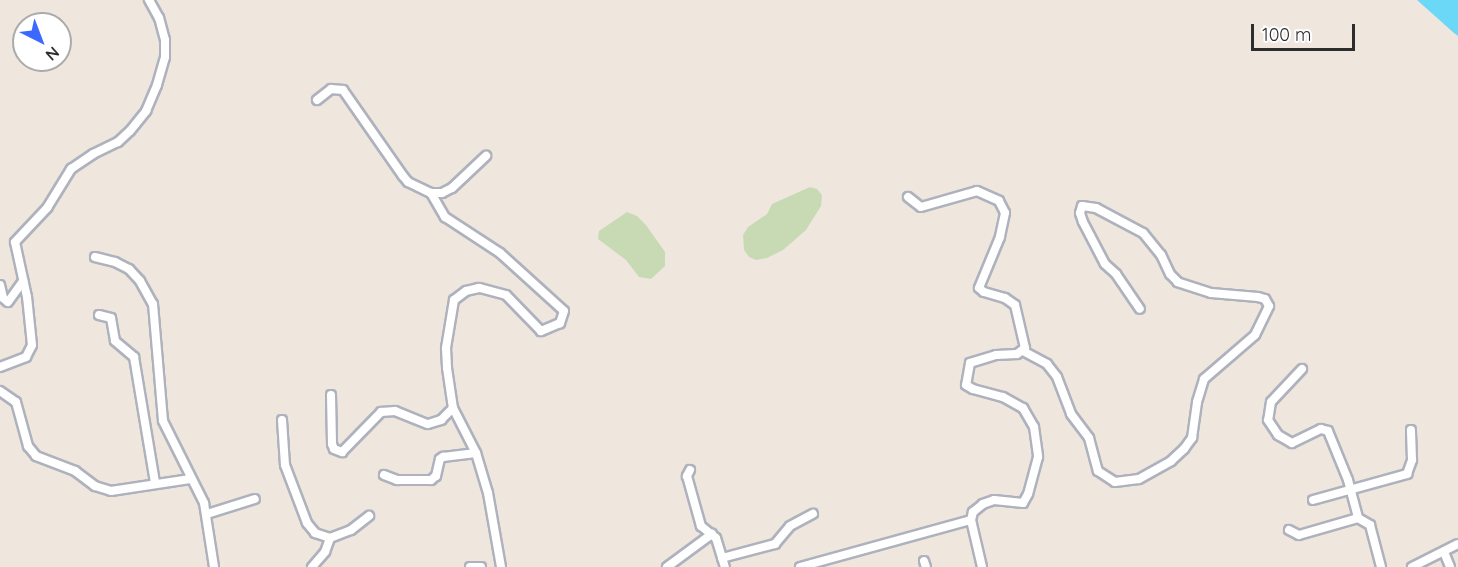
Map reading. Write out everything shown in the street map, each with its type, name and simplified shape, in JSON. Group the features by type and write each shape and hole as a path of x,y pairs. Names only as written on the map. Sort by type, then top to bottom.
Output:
{"street":[{"path":"0,367 26,357 31,350 27,297 16,253 18,237 47,208 71,169 124,137 146,111 152,98 165,57 161,25 149,0"},
{"path":"317,100 331,89 343,90 403,176 431,193 444,217 500,253 564,311 560,322 541,331 506,295 479,288 459,296 452,305 446,348 453,408 476,453 489,497 501,567"},
{"path":"431,193 445,193 486,156"},
{"path":"908,197 921,207 977,191 999,201 1005,213 1002,227 979,288 1016,305 1025,345 1023,351"},
{"path":"982,567 971,520 977,508 989,501 1023,503 1034,474 1038,447 1034,427 1023,408 1003,397 968,387 966,384 968,367 981,358 1023,351 1047,364 1058,377 1071,414 1089,438 1098,471 1115,482 1139,479 1171,461 1184,449 1192,438 1197,402 1204,380 1255,335 1269,306 1265,299 1258,297 1211,293 1178,282 1170,274 1161,255 1143,233 1096,208 1082,206 1080,213 1106,264 1116,274 1140,309"},
{"path":"95,257 115,262 129,269 140,281 153,304 159,348 163,421 190,479 204,502 214,567"},
{"path":"0,285 5,302 8,302 23,281"},
{"path":"99,315 111,318 115,341 134,357 155,483"},
{"path":"1302,369 1271,402 1268,420 1278,435 1292,443 1325,428 1333,442 1350,488 1358,518 1370,525 1381,567"},
{"path":"0,391 16,402 28,446 36,456 75,471 102,489 118,490 190,479"},
{"path":"331,395 334,427 332,444 334,449 342,452 381,412 395,411 429,424 441,420 453,408"},
{"path":"282,420 285,465 307,522 315,533 330,538 351,530 369,516"},
{"path":"1313,500 1407,474 1412,460 1411,430"},
{"path":"384,475 397,480 431,480 436,476 440,459 443,457 476,453"},
{"path":"690,470 687,476 701,526 716,538 724,563 775,544 790,526 813,514"},
{"path":"207,514 255,499"},
{"path":"1289,530 1299,535 1358,518"},
{"path":"800,567 829,563 971,520"},
{"path":"667,567 712,534"},
{"path":"312,567 326,552 330,538"},
{"path":"1412,567 1458,544"},
{"path":"1444,552 1449,567"},
{"path":"470,567 481,567"}],"green space":[{"path":"810,187 817,189 822,195 821,206 806,230 783,250 767,258 756,260 749,257 744,250 743,235 748,227 767,214 772,204"},
{"path":"627,212 637,216 646,225 665,252 665,266 651,279 639,277 626,260 598,239 599,231"}],"water":[{"path":"1417,0 1458,0 1458,36 1454,33"}]}
